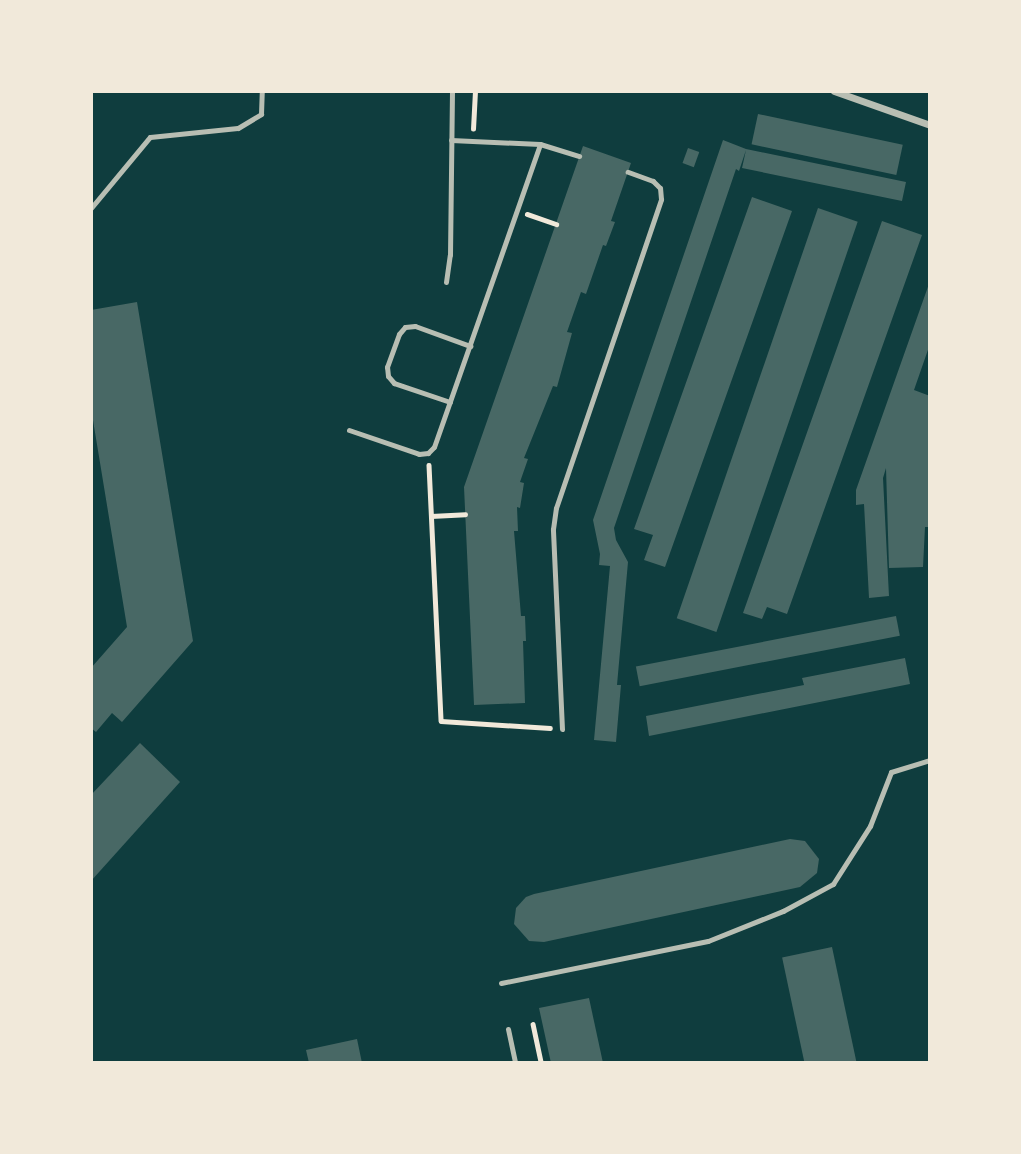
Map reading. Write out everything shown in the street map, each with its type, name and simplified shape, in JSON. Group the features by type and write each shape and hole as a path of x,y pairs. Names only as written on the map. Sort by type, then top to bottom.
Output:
{"street":[{"path":"835,91 930,125"}],"lane":[{"path":"91,208 150,137 238,128 261,114 262,91"},
{"path":"446,282 450,256 452,91"},
{"path":"451,140 540,144 579,156"},
{"path":"349,430 419,454 428,453 435,447 540,144"},
{"path":"562,729 553,529 556,508 661,199 660,188 653,181 628,172"},
{"path":"450,402 394,383 388,376 387,367 399,334 405,327 415,327 470,346"},
{"path":"501,983 708,941 783,911 833,884 870,826 891,772 930,760"},
{"path":"508,1029 515,1063"}],"path":[{"path":"473,141 475,91"},
{"path":"517,211 556,224"},
{"path":"428,453 440,721 562,729"},
{"path":"431,516 465,514"},
{"path":"533,1024 541,1063"}],"building":[{"path":"758,114 903,145 896,175 752,144"},
{"path":"723,140 746,149 906,182 902,201 742,168 746,150 739,171 736,169 614,528 616,540 628,562 617,685 621,685 616,742 594,740 610,566 599,565 600,554 593,520"},
{"path":"583,146 631,163 611,221 615,222 606,246 603,245 586,294 581,292 567,332 572,333 557,387 553,386 524,458 528,459 520,482 524,483 520,508 517,507 518,531 514,531 521,616 525,616 525,703 474,705 464,487"},
{"path":"688,148 699,152 694,167 683,163"},
{"path":"752,197 792,211 665,567 644,560 653,535 634,529"},
{"path":"818,208 858,222 716,632 677,618"},
{"path":"882,221 922,235 787,614 767,607 762,619 743,613"},
{"path":"930,281 930,344 914,390 930,396 930,527 925,527 923,567 889,568 886,468 883,478 889,596 869,598 864,504 856,505 856,490"},
{"path":"137,302 193,641 122,722 112,713 96,732 91,728 91,668 127,627 91,408 91,310"},
{"path":"896,616 900,636 640,686 636,667"},
{"path":"905,658 910,684 649,736 646,716 804,685 802,678"},
{"path":"140,743 180,782 91,881 91,795"},
{"path":"790,839 805,841 819,859 817,873 800,887 544,942 529,941 514,924 516,908 526,897 534,894"},
{"path":"832,947 857,1062 805,1063 782,958"},
{"path":"589,998 603,1063 551,1063 539,1008"},
{"path":"357,1039 362,1063 309,1063 306,1050"}]}
